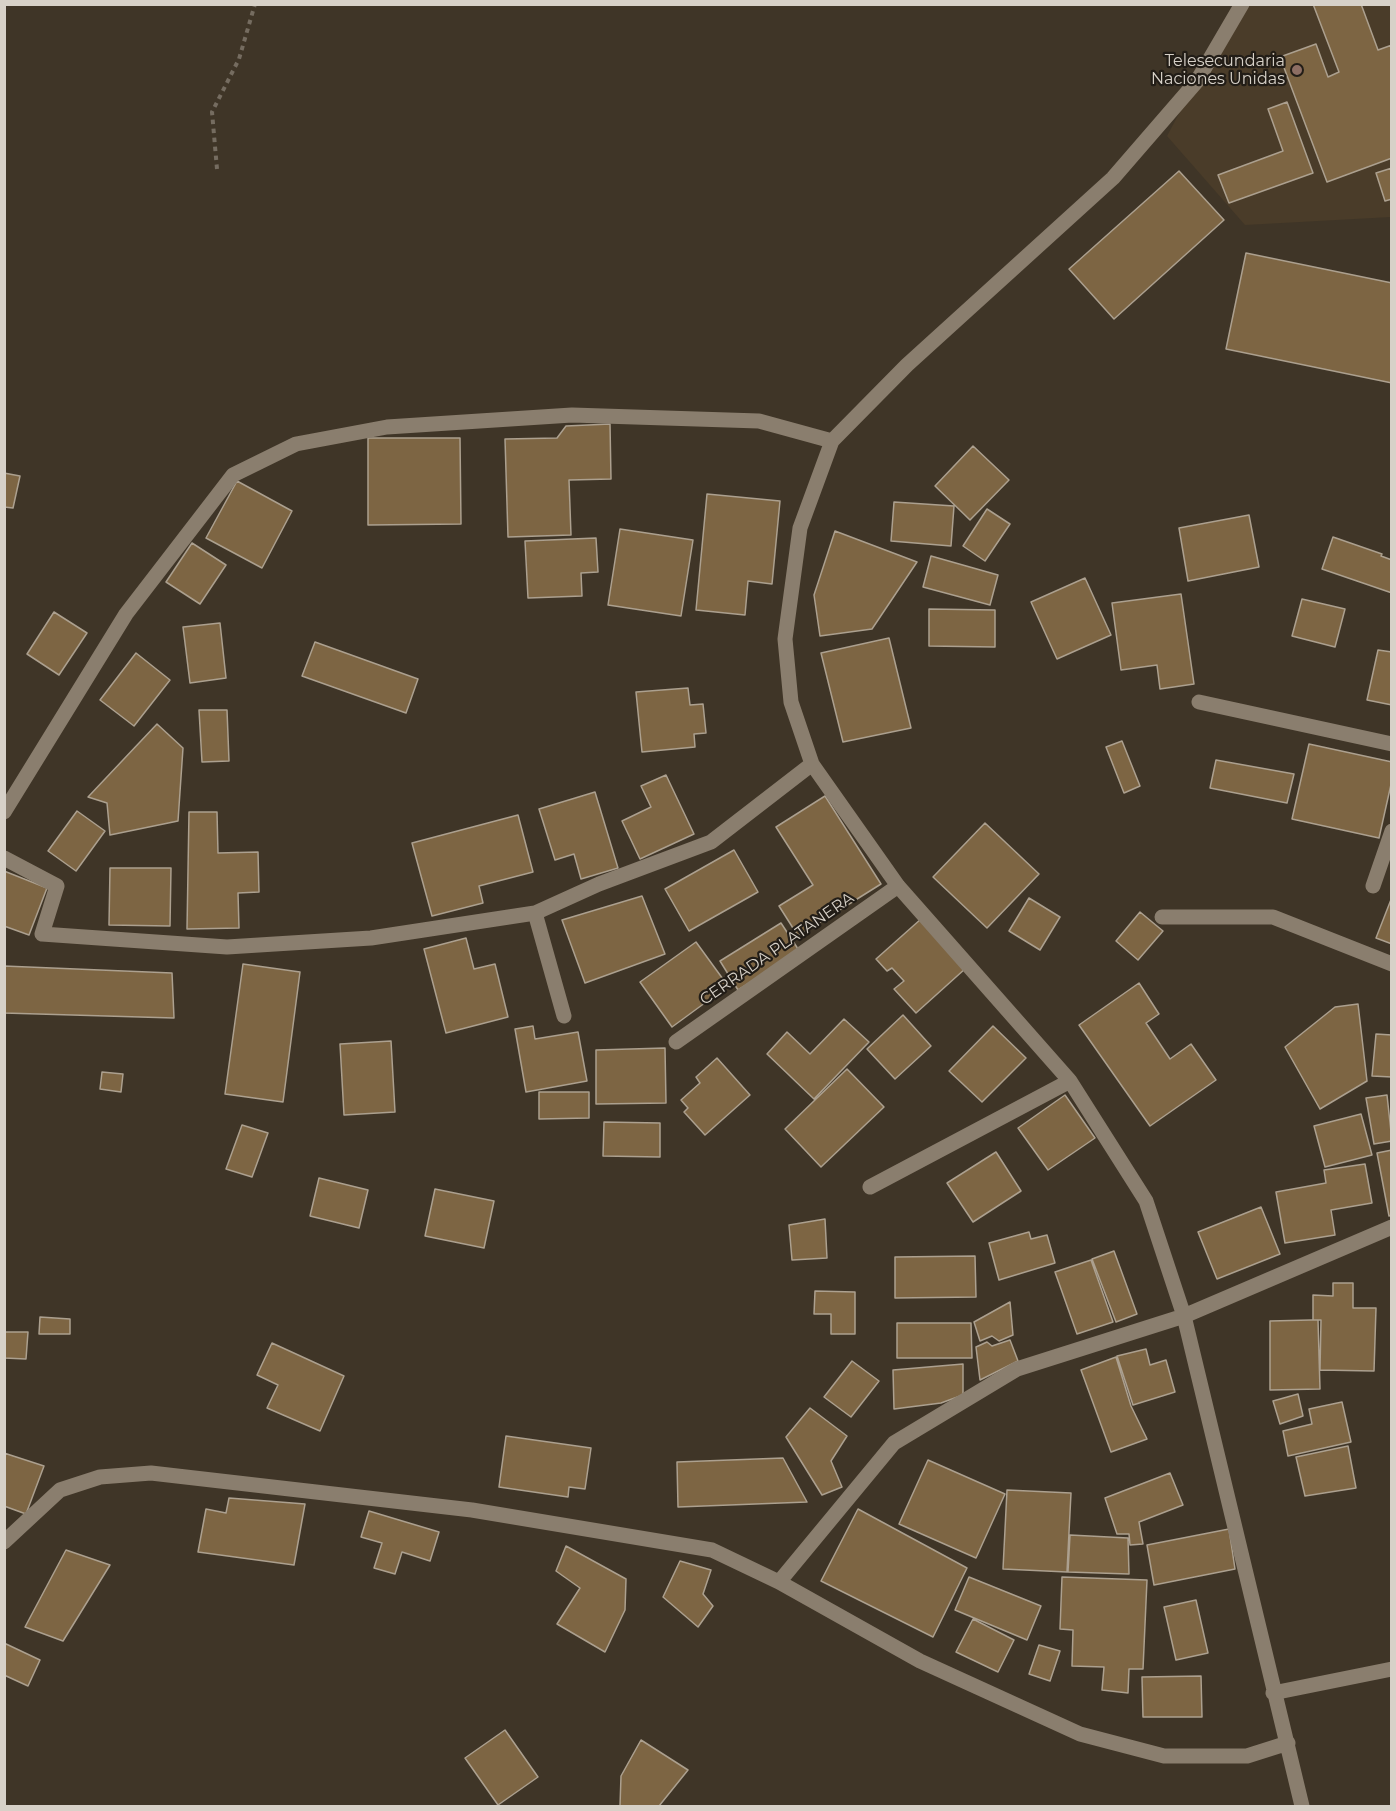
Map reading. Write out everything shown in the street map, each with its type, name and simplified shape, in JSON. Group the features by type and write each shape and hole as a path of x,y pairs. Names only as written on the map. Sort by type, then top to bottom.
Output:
{"street":[{"path":"1242,4 1197,81 1113,178 907,365 832,441 801,528 785,639 791,702 812,764 898,886 1070,1081 1146,1202 1184,1316 1302,1806"},
{"path":"4,812 126,614 233,475 296,444 387,427 572,415 759,421 832,441"},
{"path":"1199,702 1392,744"},
{"path":"4,858 57,886 42,934 227,947 371,938 535,913 599,884 711,842 812,764"},
{"path":"1373,886 1392,831"},
{"name":"CERRADA PLATANERA","path":"676,1042 898,886"},
{"path":"535,913 564,1016"},
{"path":"1162,917 1273,917 1392,964"},
{"path":"870,1187 1070,1081"},
{"path":"779,1582 894,1443 1017,1369 1184,1316 1392,1227"},
{"path":"4,1542 60,1490 100,1477 151,1473 472,1510 712,1550 779,1582 920,1661 1080,1734 1164,1756 1247,1756 1288,1743"},
{"path":"1273,1693 1392,1669"}],"path":[{"path":"217,169 212,112 239,59 255,4"}],"shaded area":[{"name":"Telesecundaria Naciones Unidas","path":"1237,5 1391,5 1391,217 1245,225 1167,136"}],"building":[{"path":"1313,4 1361,4 1378,50 1392,45 1392,158 1327,182 1280,57 1316,44 1328,77 1339,72"},
{"path":"1287,102 1313,173 1229,203 1218,175 1283,151 1268,109"},
{"path":"1392,168 1392,199 1385,201 1376,173"},
{"path":"1179,171 1224,220 1114,319 1069,269"},
{"path":"1246,253 1392,283 1392,383 1226,349"},
{"path":"610,424 611,479 569,480 571,535 508,537 505,439 557,438 566,426"},
{"path":"368,438 460,438 461,524 368,525"},
{"path":"973,446 1009,480 970,520 935,486"},
{"path":"4,473 20,476 13,508 4,507"},
{"path":"237,481 292,511 262,568 206,538"},
{"path":"707,494 780,501 772,584 748,581 745,615 696,610"},
{"path":"894,502 954,506 951,546 891,541"},
{"path":"987,509 1010,524 985,561 963,546"},
{"path":"1249,515 1259,567 1188,581 1179,528"},
{"path":"620,529 693,540 681,616 608,605"},
{"path":"835,531 917,562 872,629 820,636 814,595"},
{"path":"1333,537 1382,554 1381,556 1392,560 1392,593 1322,569"},
{"path":"596,538 598,572 581,573 582,596 528,598 525,541"},
{"path":"192,543 226,565 200,604 166,582"},
{"path":"931,556 998,575 990,605 923,587"},
{"path":"1085,578 1111,635 1057,659 1031,602"},
{"path":"1181,594 1194,684 1160,689 1157,665 1121,670 1112,603"},
{"path":"1302,599 1345,609 1335,647 1292,636"},
{"path":"929,609 995,610 995,647 929,646"},
{"path":"54,612 87,633 59,675 27,654"},
{"path":"220,623 226,678 190,683 183,627"},
{"path":"889,638 911,728 843,742 821,653"},
{"path":"315,642 418,679 406,713 302,676"},
{"path":"1378,650 1392,652 1392,705 1367,700"},
{"path":"136,653 170,680 134,726 100,700"},
{"path":"688,688 690,705 703,704 706,733 694,734 695,747 642,752 636,692"},
{"path":"199,710 227,710 229,761 202,762"},
{"path":"157,724 183,748 178,821 110,835 107,803 88,797"},
{"path":"1122,741 1140,786 1124,793 1106,747"},
{"path":"1309,744 1392,762 1392,780 1379,838 1292,819"},
{"path":"1216,760 1294,774 1287,803 1210,788"},
{"path":"666,775 694,834 640,859 622,821 651,807 641,786"},
{"path":"595,792 618,868 581,879 574,854 555,860 539,809"},
{"path":"825,796 881,884 798,936 779,906 813,885 776,827"},
{"path":"77,811 105,831 76,871 48,851"},
{"path":"189,812 217,812 218,853 258,852 259,892 238,893 239,928 187,929"},
{"path":"518,815 533,872 479,886 483,903 432,916 412,843"},
{"path":"985,823 1039,874 987,928 933,877"},
{"path":"734,850 758,892 689,931 665,889"},
{"path":"110,868 171,868 170,926 109,925"},
{"path":"4,871 47,888 29,935 4,926"},
{"path":"642,896 665,954 585,983 562,920"},
{"path":"1392,897 1392,944 1376,938"},
{"path":"1029,898 1060,917 1040,950 1009,931"},
{"path":"1140,912 1163,931 1138,960 1116,941"},
{"path":"921,919 966,968 916,1013 894,989 904,981 892,968 887,971 876,959"},
{"path":"781,923 800,952 738,990 720,961"},
{"path":"466,938 474,969 495,964 508,1017 446,1033 424,949"},
{"path":"696,942 728,986 672,1027 640,982"},
{"path":"243,964 300,972 283,1102 225,1094"},
{"path":"4,966 172,973 174,1018 4,1013"},
{"path":"1139,983 1159,1014 1146,1023 1170,1059 1191,1044 1216,1080 1150,1126 1079,1025"},
{"path":"1358,1004 1367,1081 1320,1109 1285,1047 1335,1007"},
{"path":"903,1015 931,1046 895,1079 867,1049"},
{"path":"844,1019 869,1042 814,1099 767,1054 787,1032 810,1054"},
{"path":"533,1026 535,1039 578,1032 587,1081 526,1092 515,1029"},
{"path":"993,1026 1026,1058 982,1102 949,1071"},
{"path":"1376,1034 1392,1035 1392,1077 1372,1076"},
{"path":"391,1041 395,1112 344,1115 340,1044"},
{"path":"665,1048 666,1103 596,1104 596,1050"},
{"path":"717,1058 750,1095 705,1135 684,1112 688,1108 681,1100 700,1083 696,1077"},
{"path":"847,1069 884,1107 821,1167 785,1129"},
{"path":"102,1072 123,1074 121,1092 100,1089"},
{"path":"539,1092 589,1092 589,1118 539,1119"},
{"path":"1065,1095 1095,1138 1048,1170 1018,1128"},
{"path":"1387,1095 1392,1141 1374,1144 1366,1098"},
{"path":"1361,1114 1372,1155 1325,1167 1314,1126"},
{"path":"604,1122 660,1123 660,1157 603,1156"},
{"path":"242,1125 268,1133 252,1177 226,1169"},
{"path":"1392,1150 1392,1215 1389,1216 1377,1153"},
{"path":"996,1152 1021,1191 973,1222 947,1183"},
{"path":"1365,1164 1372,1203 1331,1210 1335,1235 1285,1243 1276,1192 1326,1183 1324,1170"},
{"path":"319,1178 368,1190 359,1228 310,1216"},
{"path":"435,1189 494,1201 484,1248 425,1236"},
{"path":"1261,1207 1280,1254 1217,1279 1198,1232"},
{"path":"825,1219 827,1258 792,1260 789,1225"},
{"path":"1029,1232 1031,1239 1047,1235 1055,1263 999,1280 989,1243"},
{"path":"1114,1251 1137,1314 1116,1322 1092,1259"},
{"path":"975,1256 976,1297 895,1298 895,1257"},
{"path":"1091,1260 1113,1322 1077,1334 1055,1272"},
{"path":"1333,1283 1353,1283 1353,1308 1376,1308 1374,1371 1320,1370 1321,1320 1313,1320 1313,1295 1333,1296"},
{"path":"815,1291 855,1292 855,1334 831,1334 831,1314 814,1314"},
{"path":"1010,1302 1013,1335 999,1341 992,1336 980,1341 974,1322"},
{"path":"40,1317 70,1319 70,1334 39,1334"},
{"path":"1318,1320 1320,1389 1270,1390 1270,1321"},
{"path":"897,1323 971,1323 972,1358 897,1358"},
{"path":"4,1332 28,1332 26,1359 4,1358"},
{"path":"1010,1340 1018,1361 980,1380 976,1347 987,1342 992,1346"},
{"path":"272,1343 344,1376 320,1431 267,1408 278,1385 257,1375"},
{"path":"1146,1349 1150,1365 1166,1360 1175,1392 1133,1405 1117,1356"},
{"path":"1116,1357 1131,1406 1147,1439 1111,1452 1081,1370"},
{"path":"852,1361 879,1381 851,1417 824,1397"},
{"path":"963,1364 963,1395 941,1403 894,1409 893,1370"},
{"path":"1298,1394 1303,1416 1280,1424 1273,1401"},
{"path":"1342,1402 1351,1442 1288,1456 1283,1431 1312,1424 1309,1409"},
{"path":"810,1408 847,1436 831,1461 842,1487 822,1495 786,1437"},
{"path":"506,1436 591,1448 585,1489 569,1487 568,1497 499,1487"},
{"path":"1348,1446 1356,1488 1305,1496 1296,1457"},
{"path":"4,1453 44,1466 26,1514 4,1506"},
{"path":"783,1458 807,1502 678,1507 677,1462"},
{"path":"928,1460 1005,1494 976,1558 899,1524"},
{"path":"1170,1473 1183,1505 1139,1522 1143,1544 1130,1545 1129,1534 1117,1534 1105,1498"},
{"path":"1007,1490 1071,1493 1067,1572 1003,1569"},
{"path":"229,1498 305,1504 294,1565 198,1552 206,1509 226,1513"},
{"path":"858,1509 967,1568 933,1637 821,1581"},
{"path":"369,1511 439,1532 430,1561 402,1552 395,1574 374,1568 382,1543 361,1537"},
{"path":"1229,1529 1235,1569 1154,1585 1147,1545"},
{"path":"1070,1535 1128,1538 1129,1574 1068,1572"},
{"path":"566,1546 626,1579 625,1610 605,1652 557,1624 580,1588 556,1571"},
{"path":"66,1550 110,1565 63,1641 25,1627"},
{"path":"680,1561 711,1570 703,1594 713,1606 698,1627 663,1597"},
{"path":"969,1577 1041,1606 1027,1640 955,1610"},
{"path":"1062,1577 1147,1580 1143,1669 1129,1669 1128,1693 1102,1690 1104,1667 1072,1666 1073,1630 1060,1629"},
{"path":"1196,1600 1208,1653 1176,1660 1164,1607"},
{"path":"973,1619 1014,1640 998,1672 956,1652"},
{"path":"4,1643 40,1660 28,1686 4,1675"},
{"path":"1039,1645 1060,1651 1050,1681 1029,1674"},
{"path":"1201,1676 1202,1717 1143,1717 1142,1677"},
{"path":"505,1730 538,1777 498,1805 465,1758"},
{"path":"641,1740 688,1770 659,1806 620,1806 621,1776"}],"place":[{"name":"Telesecundaria Naciones Unidas","path":"1297,70"}]}
